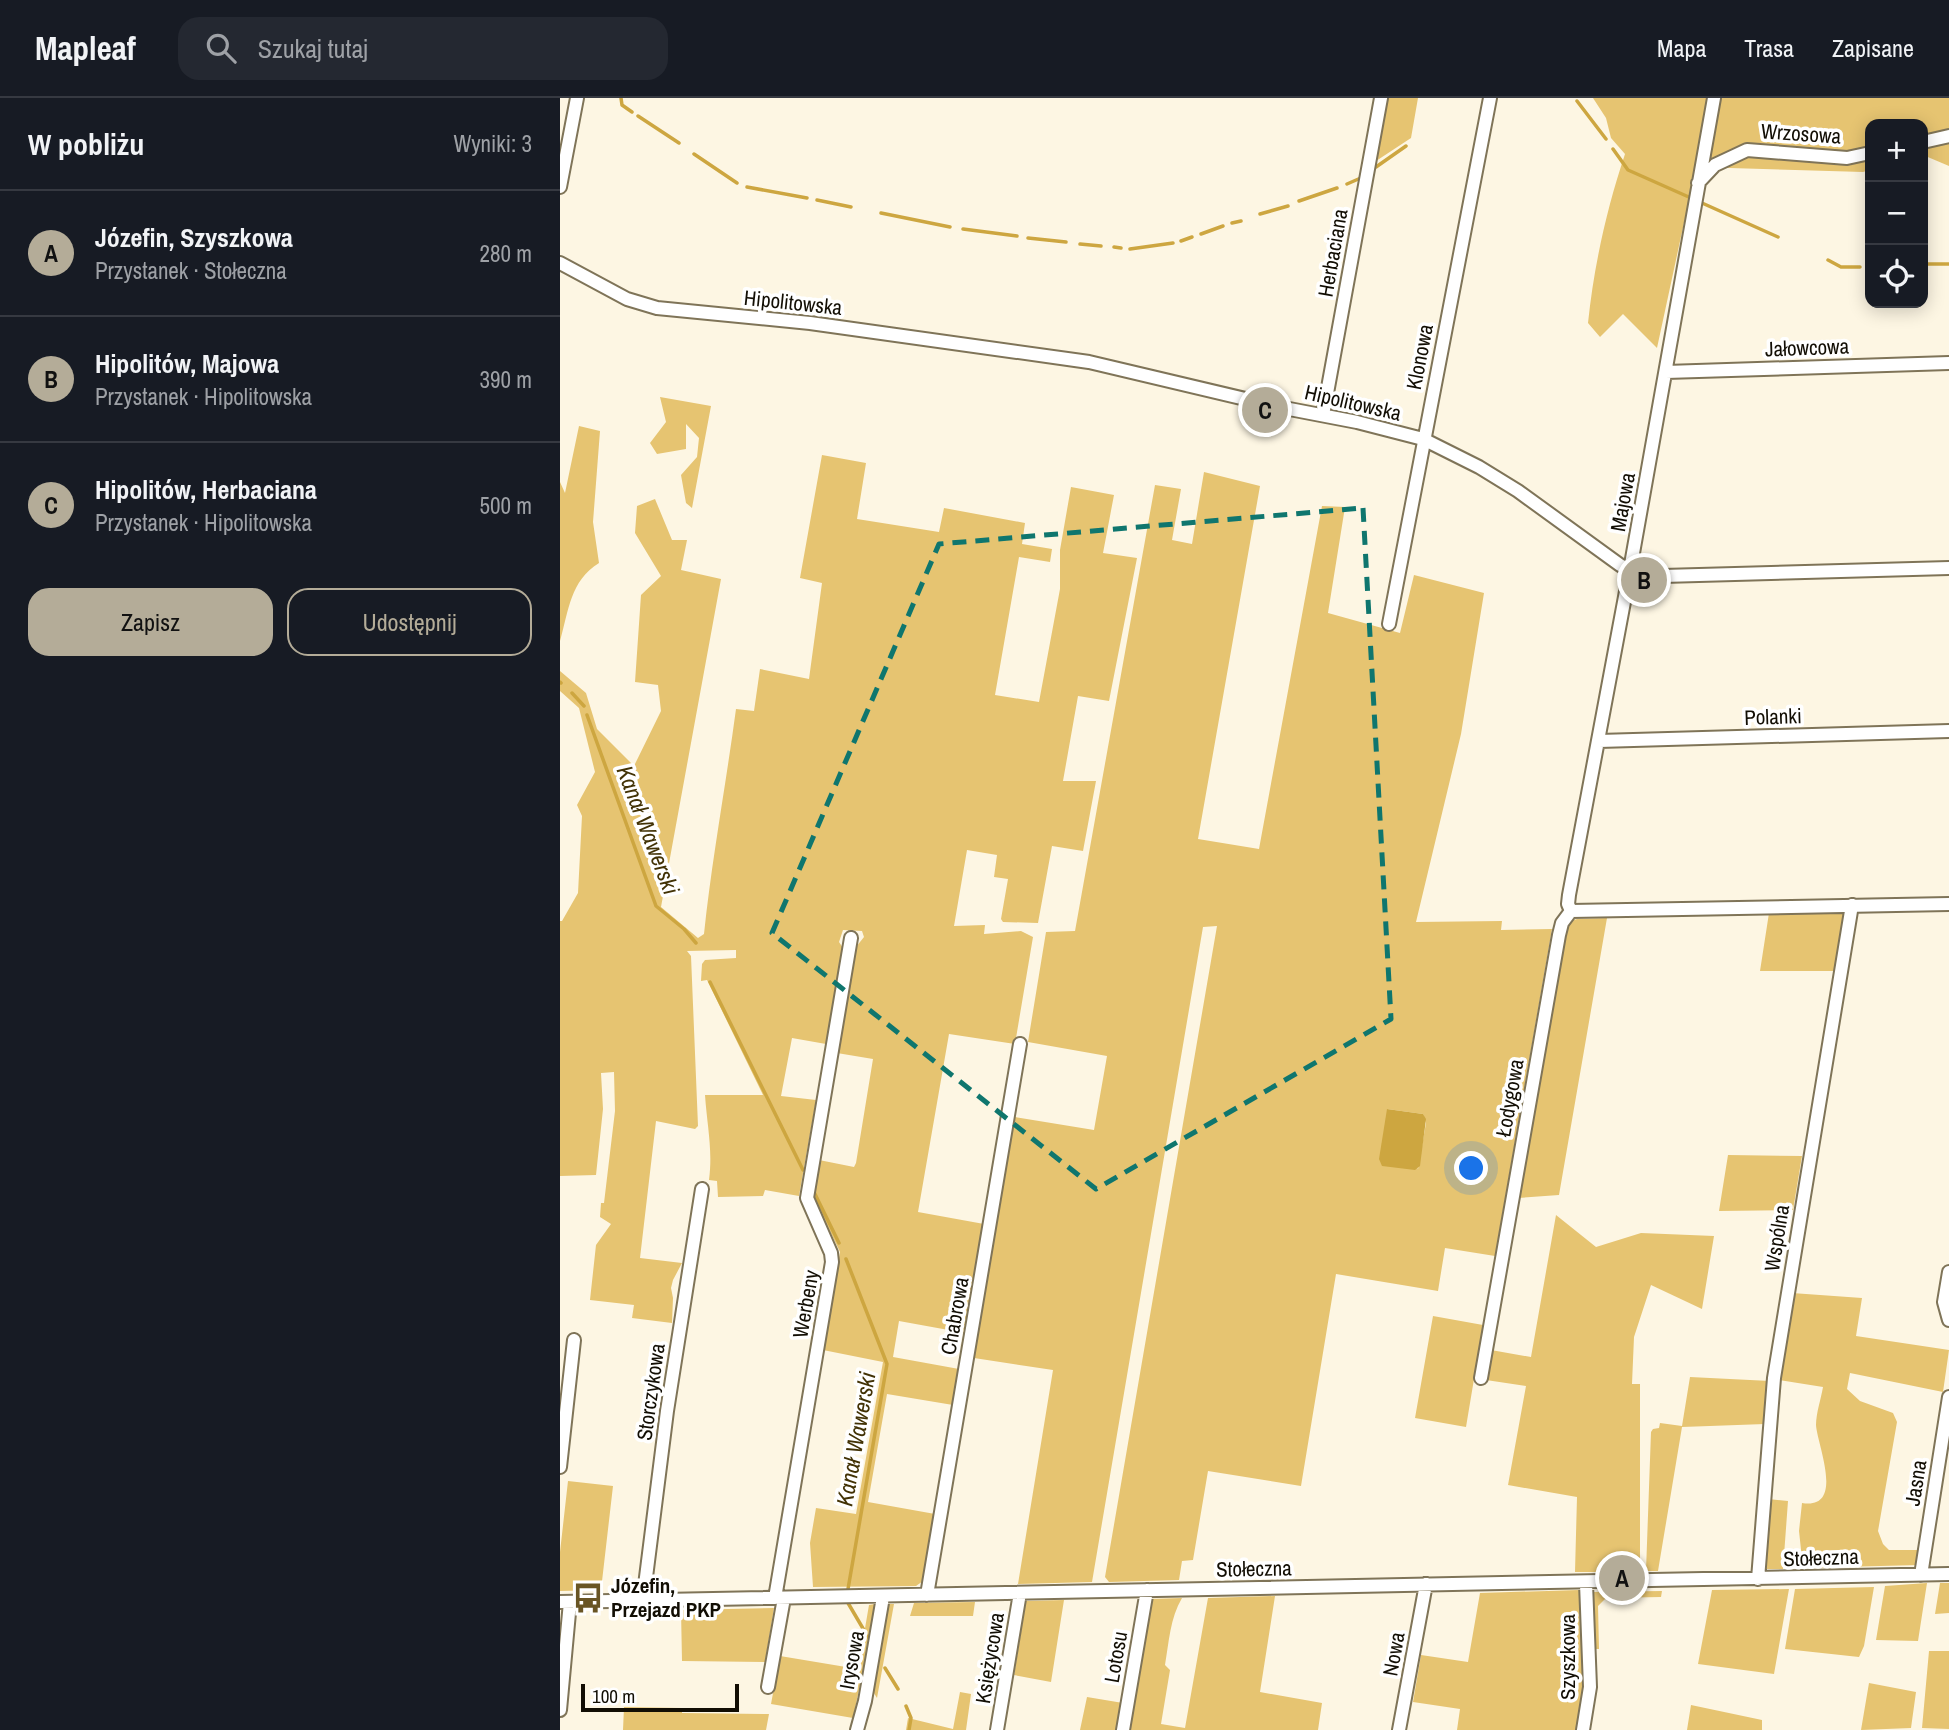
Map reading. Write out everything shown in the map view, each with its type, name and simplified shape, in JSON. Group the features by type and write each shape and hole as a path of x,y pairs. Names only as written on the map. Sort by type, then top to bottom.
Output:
{"street":[{"path":"560,187 578,98"},
{"name":"Herbaciana","path":"1323,415 1381,98"},
{"name":"Klonowa","path":"1389,624 1490,98"},
{"name":"Majowa","path":"1572,911 1569,895 1714,98"},
{"path":"1928,141 1949,136"},
{"name":"Wrzosowa","path":"1698,183 1715,164 1746,150 1847,158 1865,154"},
{"name":"Hipolitowska","path":"560,263 627,299 657,308 810,323 1089,362 1423,439 1479,467 1518,491 1630,570 1663,576 1949,568"},
{"name":"Jałowcowa","path":"1665,372 1949,363"},
{"name":"Polanki","path":"1599,741 1949,731"},
{"path":"1572,911 1949,904"},
{"name":"Wspólna","path":"1758,1579 1774,1378 1852,905"},
{"name":"Łodygowa","path":"1481,1378 1559,935 1562,923 1572,911"},
{"name":"Werbeny","path":"768,1688 779,1598 832,1262 831,1252 807,1198 851,939"},
{"name":"Chabrowa","path":"927,1595 1020,1044"},
{"name":"Storczykowa","path":"643,1601 667,1411 702,1189"},
{"path":"1949,1272 1944,1302 1949,1320"},
{"path":"560,1467 574,1340"},
{"name":"Jasna","path":"1922,1575 1949,1397"},
{"name":"Stołeczna","path":"565,1602 1949,1574"},
{"name":"Szyszkowa","path":"1583,1730 1590,1687 1586,1583"},
{"name":"Nowa","path":"1399,1730 1426,1584"},
{"name":"Lotosu","path":"1123,1730 1147,1590"},
{"name":"Księżycowa","path":"997,1730 1020,1593"},
{"name":"Irysowa","path":"857,1730 883,1597"},
{"path":"560,1710 565,1602"}],"highlighted area":[{"path":"1363,508 1391,1019 1096,1189 772,933 939,544"}],"shaded area":[{"path":"1388,98 1418,98 1411,138 1373,163"},
{"path":"1593,98 1949,98 1949,166 1928,157 1928,119 1865,119 1863,172 1696,167 1657,348 1623,314 1600,337 1588,323 1602,237 1625,154 1611,138 1606,118"},
{"path":"660,397 711,406 692,508 686,503 681,475 697,457 699,438 686,424 686,449 657,454 650,443 666,422"},
{"path":"579,426 600,431 593,522 599,563 589,570 576,587 560,641 560,482 565,493"},
{"path":"822,455 866,463 857,519 939,532 944,508 1025,523 1022,544 1052,549 1050,562 1019,557 995,695 1039,702 1060,589 1060,550 1071,487 1114,495 1103,553 1137,558 1109,701 1078,696 1063,781 1096,781 1083,851 1052,846 1038,923 1003,922 1001,919 1008,879 994,877 997,855 967,850 954,926 985,925 984,934 1021,931 1033,937 1015,1044 949,1034 918,1212 984,1224 965,1333 899,1321 893,1357 959,1369 953,1405 887,1394 868,1502 935,1514 923,1581 916,1586 813,1587 810,1543 816,1508 856,1514 883,1362 823,1350 840,1252 812,1194 819,1160 854,1167 856,1163 873,1059 837,1053 856,947 864,937 862,931 843,930 839,942 843,948 826,1044 792,1038 781,1096 816,1100 799,1196 765,1190 763,1196 718,1197 717,1181 709,1180 710,1148 705,1095 763,1095 707,980 701,981 702,964 705,960 736,958 736,950 687,951 691,956 698,1126 695,1129 656,1121 640,1258 682,1263 671,1288 672,1323 632,1318 634,1305 590,1300 596,1245 611,1224 600,1217 615,1111 614,1072 601,1073 603,1109 596,1175 560,1176 560,921 578,893 582,816 577,805 595,772 579,708 560,691 560,671 586,693 597,729 634,766 661,711 658,685 635,682 641,595 661,576 635,533 637,506 655,499 672,540 687,540 681,570 721,579 661,907 698,938 704,934 736,709 754,711 760,669 809,679 822,583 800,578"},
{"path":"1204,472 1260,486 1198,839 1259,849 1322,506 1345,507 1328,613 1400,633 1414,575 1484,593 1461,734 1416,922 1502,921 1501,930 1552,929 1495,1256 1445,1248 1438,1291 1336,1274 1301,1486 1208,1471 1193,1560 1182,1561 1179,1580 1109,1582 1105,1577 1217,926 1203,927 1092,1582 1018,1584 1053,1370 974,1358 1015,1117 1094,1130 1107,1056 1028,1042 1046,932 1075,931 1155,485 1181,489 1172,540 1192,544","holes":["1387,1109 1423,1114 1426,1123 1418,1169"]},
{"path":"1844,911 1834,971 1760,971 1769,913"},
{"path":"1607,918 1559,1195 1518,1198 1568,922"},
{"path":"1387,1109 1423,1114 1426,1119 1420,1166 1415,1170 1382,1166 1379,1159"},
{"path":"1728,1155 1802,1156 1793,1210 1719,1211"},
{"path":"1556,1215 1596,1247 1641,1233 1714,1236 1702,1309 1651,1285 1634,1337 1632,1384 1640,1384 1640,1572 1575,1572 1577,1497 1508,1485 1526,1386 1486,1380 1491,1350 1531,1357"},
{"path":"1792,1293 1862,1298 1856,1336 1949,1350 1943,1392 1850,1373 1847,1389 1860,1401 1893,1413 1897,1422 1878,1531 1883,1544 1889,1550 1921,1550 1919,1565 1803,1568 1799,1531 1802,1503 1815,1502 1823,1496 1826,1486 1824,1460 1816,1425 1823,1387 1779,1380"},
{"path":"1433,1316 1483,1325 1466,1427 1415,1418"},
{"path":"1690,1377 1770,1381 1765,1424 1682,1427 1658,1571 1646,1571 1651,1432 1659,1428 1660,1423 1682,1426"},
{"path":"568,1481 613,1486 601,1590 560,1591 560,1552"},
{"path":"1768,1499 1788,1501 1783,1569 1762,1569"},
{"path":"1927,1583 1918,1641 1876,1640 1885,1586"},
{"path":"1940,1583 1949,1583 1949,1613 1935,1614"},
{"path":"1874,1587 1864,1646 1859,1657 1785,1649 1795,1589"},
{"path":"1789,1589 1774,1674 1698,1664 1712,1590"},
{"path":"1579,1590 1586,1683 1579,1730 1457,1730 1460,1709 1413,1702 1421,1655 1468,1662 1480,1593"},
{"path":"1662,1591 1661,1597 1606,1598 1598,1606 1599,1649 1594,1649 1593,1592"},
{"path":"1275,1596 1260,1692 1322,1703 1318,1730 1129,1730 1150,1599 1182,1598 1169,1639 1165,1665 1170,1670 1161,1724 1185,1728 1208,1598"},
{"path":"1064,1600 1051,1682 1014,1675 1026,1601"},
{"path":"975,1602 973,1616 910,1616 914,1603"},
{"path":"875,1604 876,1611 853,1718 771,1704 780,1656 858,1669 869,1605"},
{"path":"884,1604 894,1604 877,1698 872,1690"},
{"path":"774,1608 765,1662 682,1661 681,1610"},
{"path":"1929,1651 1949,1651 1949,1729 1922,1728"},
{"path":"1869,1683 1916,1692 1911,1728 1861,1730"},
{"path":"960,1692 971,1694 966,1730 906,1730 908,1718 953,1729"},
{"path":"1087,1697 1123,1703 1118,1730 1080,1730"},
{"path":"1691,1705 1762,1720 1762,1730 1687,1730"},
{"path":"624,1707 682,1708 682,1713 769,1714 766,1730 623,1730"}],"waterway":[{"path":"621,98 622,105 632,112"},
{"path":"1577,101 1606,139"},
{"path":"638,116 679,143"},
{"path":"1376,167 1406,146"},
{"path":"1613,149 1628,170 1691,198"},
{"path":"694,154 737,183"},
{"path":"1347,184 1363,177"},
{"path":"747,187 807,198"},
{"path":"1299,201 1337,188"},
{"path":"817,200 851,207"},
{"path":"1702,203 1778,237"},
{"path":"1260,214 1288,206"},
{"path":"881,213 950,227"},
{"path":"1232,223 1241,221"},
{"path":"1201,234 1223,226"},
{"path":"963,229 1017,236"},
{"path":"1181,241 1192,237"},
{"path":"1028,238 1066,242"},
{"path":"1130,249 1173,243"},
{"path":"1080,244 1101,246"},
{"path":"1114,247 1121,248"},
{"path":"1828,260 1841,267 1860,267"},
{"path":"1928,264 1949,264"},
{"name":"Kanał Wawerski","path":"572,693 584,706"},
{"name":"Kanał Wawerski","path":"587,715 656,906 684,929 696,943"},
{"name":"Kanał Wawerski","path":"710,982 803,1170"},
{"name":"Kanał Wawerski","path":"814,1192 839,1243"},
{"name":"Kanał Wawerski","path":"846,1259 887,1364 848,1589"},
{"name":"Kanał Wawerski","path":"848,1603 868,1637"},
{"name":"Kanał Wawerski","path":"885,1668 898,1689"},
{"name":"Kanał Wawerski","path":"906,1706 911,1718 909,1730"}],"place":[{"name":"Hipolitów, Herbaciana","path":"1265,410"},
{"name":"Hipolitów, Majowa","path":"1644,580"},
{"name":"Józefin, Szyszkowa","path":"1622,1578"},
{"name":"Józefin, Przejazd PKP","path":"588,1598"}]}
